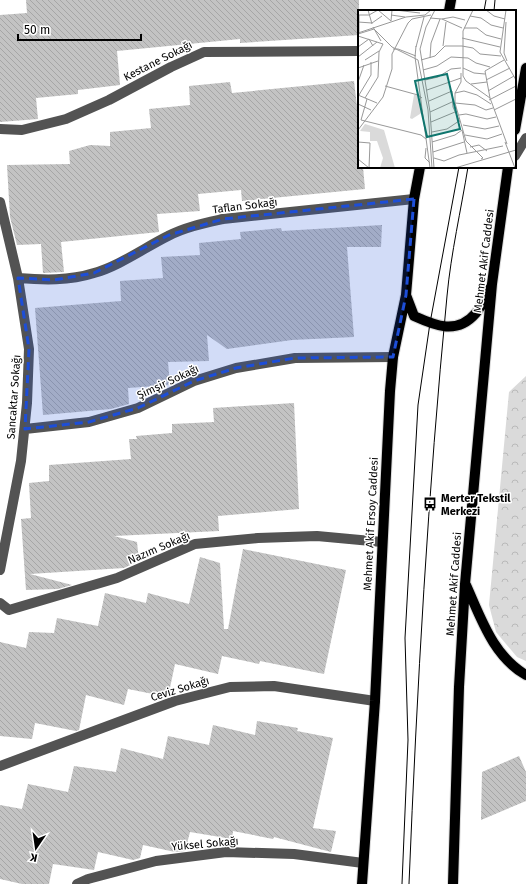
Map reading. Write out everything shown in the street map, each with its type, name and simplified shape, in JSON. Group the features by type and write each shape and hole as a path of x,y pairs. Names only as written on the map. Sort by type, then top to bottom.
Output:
{"main road":[{"path":"449,10 451,0"},
{"path":"516,124 526,68"},
{"name":"Mehmet Akif Ersoy Caddesi","path":"362,884 375,701 382,542 393,357 406,295 414,199 420,168"},
{"name":"Mehmet Akif Caddesi","path":"453,884 458,687 465,584 492,284 508,168"},
{"path":"406,295 414,316 445,328 465,323 476,313 492,284"},
{"path":"465,584 493,644 516,669 526,674"}],"street":[{"name":"Kestane Sokağı","path":"0,128 22,130 66,119 109,100 171,67 204,52 358,51"},
{"path":"516,154 526,138"},
{"name":"Taflan Sokağı","path":"18,278 54,280 94,273 142,251 169,235 197,225 223,219 414,199"},
{"name":"Sancaktar Sokağı","path":"0,202 18,278 29,349 28,403 21,461 0,570"},
{"name":"Şimşir Sokağı","path":"25,429 89,422 138,408 194,381 236,368 295,358 393,357"},
{"name":"Nazım Sokağı","path":"0,603 9,610 103,583 195,544 258,538 317,536 382,542"},
{"name":"Ceviz Sokağı","path":"0,766 174,702 230,687 274,686 375,701"},
{"name":"Yüksel Sokağı","path":"77,884 88,879 156,861 226,852 294,854 363,863"}],"highlighted area":[{"path":"414,199 406,295 393,357 295,358 236,368 194,381 138,408 89,422 25,429 29,349 18,278 54,280 94,273 169,235 223,219"}],"green space":[{"path":"526,376 526,661 517,657 496,632 489,605 509,392"}],"building":[{"path":"26,0 359,0 358,35 240,43 240,39 117,51 120,85 78,90 78,94 36,98 38,119 0,122 0,15 27,13"},
{"path":"354,81 358,115 358,168 363,168 365,189 242,201 241,190 198,194 200,211 157,214 159,232 61,242 64,272 43,273 41,244 17,245 10,217 7,165 70,164 69,151 90,145 110,146 110,132 151,128 149,109 190,105 189,86 230,82 232,93"},
{"path":"382,225 381,247 347,247 354,337 292,340 227,349 207,335 209,361 168,362 170,385 128,388 129,404 111,409 43,415 35,308 121,301 120,281 163,278 161,257 200,255 199,243 241,239 240,232 281,228 282,231"},
{"path":"294,403 299,509 218,516 219,531 114,536 137,542 139,561 124,568 30,574 72,585 58,589 26,590 21,519 31,518 29,483 49,481 49,465 131,459 129,439 137,439 136,436 172,433 172,424 214,422 213,408"},
{"path":"243,549 346,570 324,674 260,661 259,664 222,656 218,674 175,664 168,697 128,689 124,705 86,695 79,730 76,731 35,723 32,739 0,736 0,642 26,648 29,632 54,633 57,618 98,626 105,593 146,603 148,593 189,604 200,557 220,563 224,629 228,629"},
{"path":"257,721 298,728 297,731 333,738 313,828 336,831 331,852 274,837 273,839 233,831 232,839 190,832 185,851 175,852 143,845 140,858 133,860 98,852 94,870 53,864 49,884 22,884 0,879 0,805 22,809 28,784 68,792 74,766 116,772 121,748 163,759 168,736 209,745 213,725 255,735"},
{"path":"519,756 526,772 526,801 481,820 482,772"}],"tram line":[{"path":"484,10 486,0"},
{"path":"494,10 495,0"},
{"path":"402,884 408,740 405,638 418,405 430,323 459,168"},
{"path":"409,884 420,663 440,369 449,280 468,168"}],"place":[{"name":"Merter Tekstil Merkezi","path":"430,504"}]}
